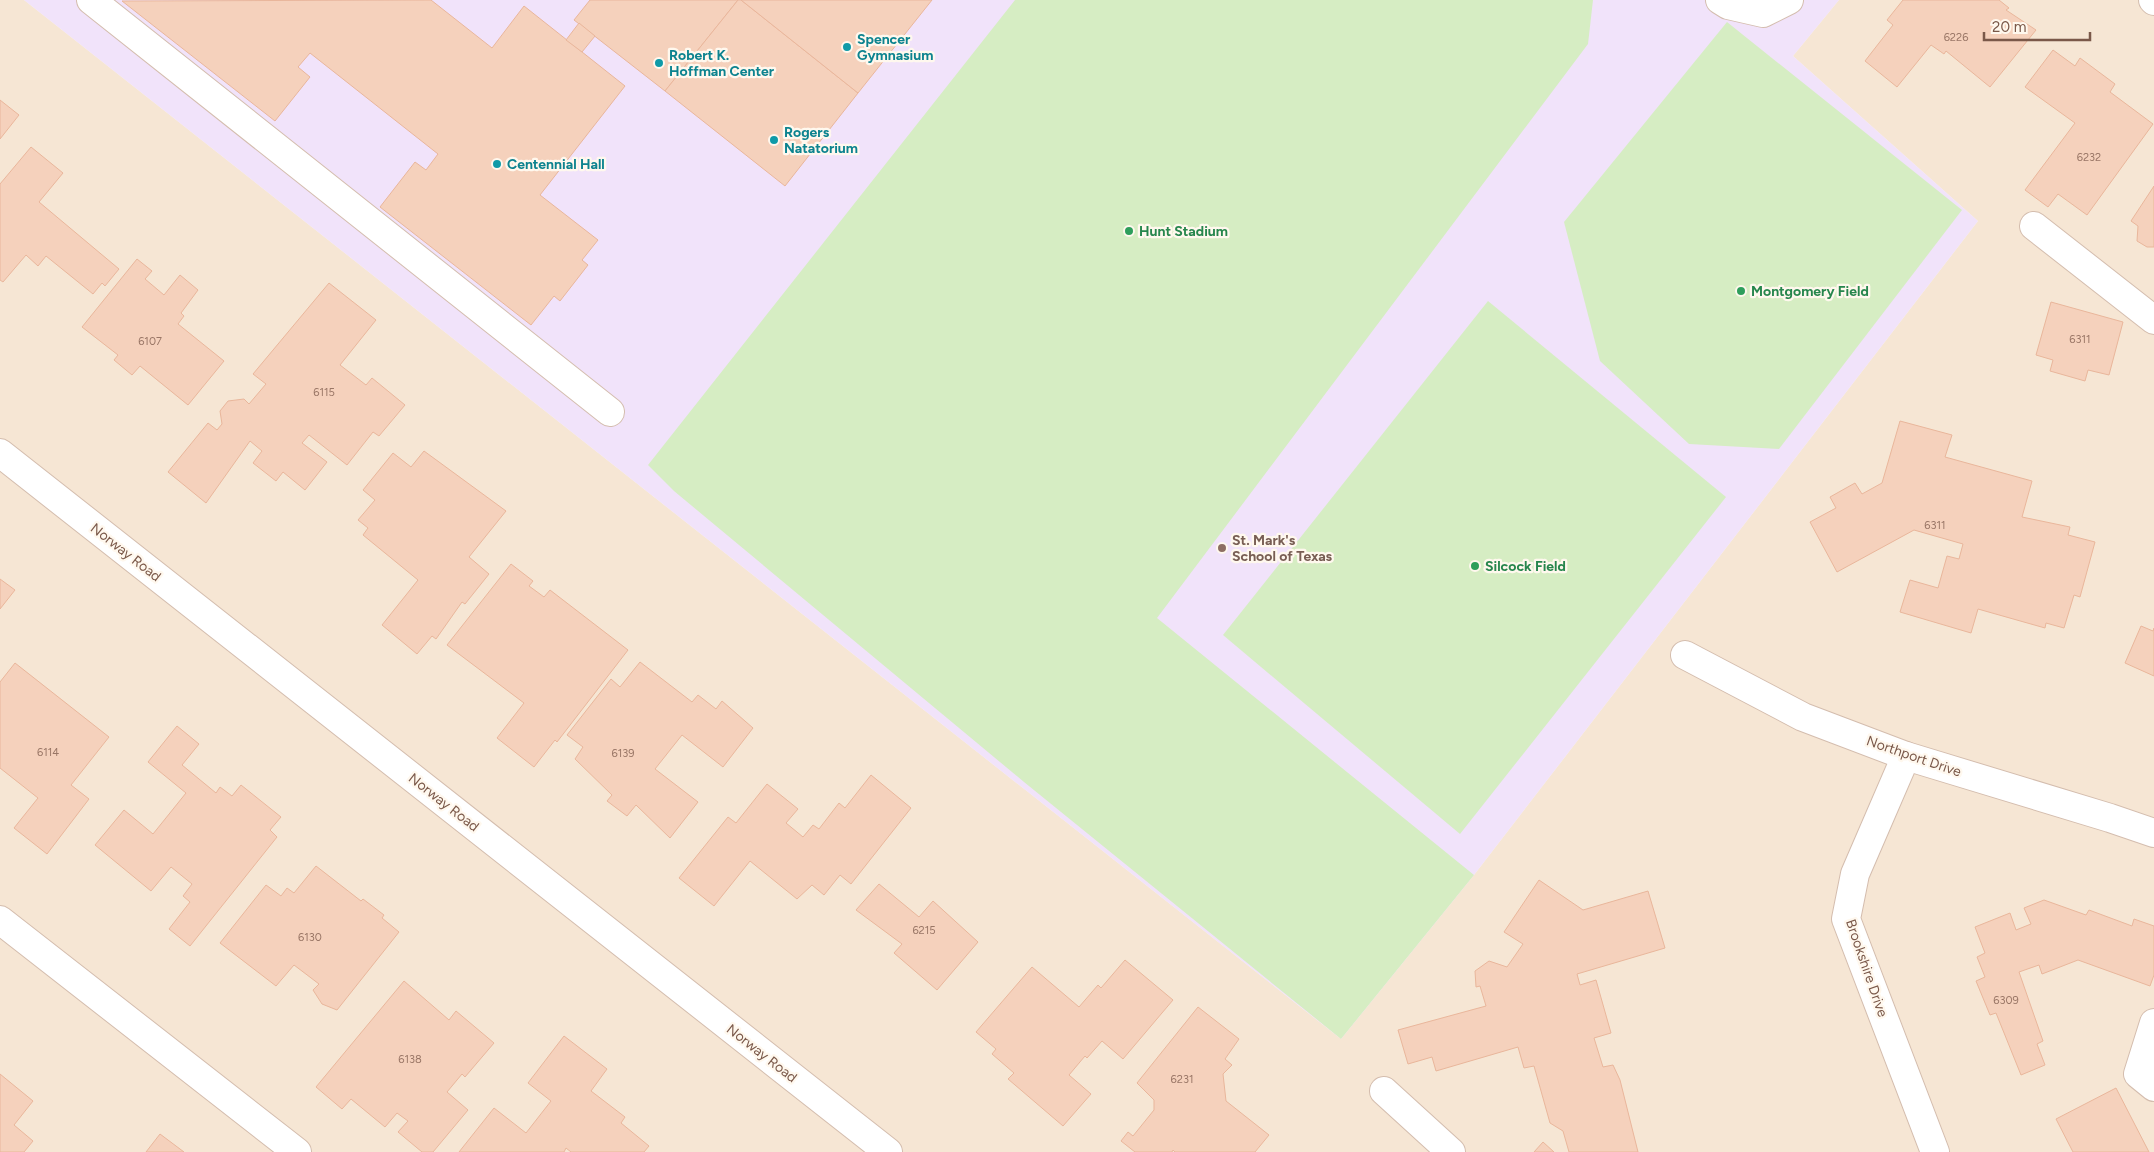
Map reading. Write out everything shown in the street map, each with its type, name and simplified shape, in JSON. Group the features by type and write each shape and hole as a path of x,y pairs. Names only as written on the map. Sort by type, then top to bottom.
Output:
{"street":[{"path":"91,0 610,412"},
{"path":"1720,0 1728,6 1763,13 1789,0"},
{"path":"2034,226 2154,320"},
{"name":"Norway Road","path":"0,453 888,1152"},
{"name":"Northport Drive","path":"1685,655 1804,716 1906,756 2154,833"},
{"name":"Brookshire Drive","path":"1906,756 1855,874 1846,919 1935,1152"},
{"path":"0,920 297,1152"},
{"path":"2154,1023 2138,1074 2154,1087"},
{"path":"1384,1091 1450,1152"}],"shaded area":[{"path":"0,0 24,0 1341,1039 1474,875 1978,221 1793,56 1839,0 2154,0 2154,1152 0,1152"},
{"name":"St. Mark's School of Texas","path":"24,0 1839,0 1793,56 1978,221 1474,875 1341,1039"}],"green space":[{"path":"1015,0 1593,0 1588,44 1157,618 1474,875 1341,1039 1024,782 674,491 648,465"},
{"name":"Montgomery Field","path":"1727,22 1962,210 1779,449 1689,444 1600,361 1564,222"},
{"name":"Silcock Field","path":"1488,301 1726,497 1460,834 1223,635"}],"building":[{"name":"Centennial Hall","path":"431,0 492,48 524,6 625,86 540,195 598,240 582,260 588,265 560,301 554,296 531,325 380,207 415,162 426,170 438,154 310,53 298,67 310,77 275,121 122,1"},
{"name":"Robert K. Hoffman Center","path":"590,0 738,0 665,91 574,20"},
{"name":"Rogers Natatorium","path":"738,0 741,0 858,93 785,186 665,91"},
{"name":"Spencer Gymnasium","path":"741,0 932,0 858,93"},
{"path":"1903,0 1999,0 2009,8 2006,10 2036,30 1990,87 1946,51 1944,54 1931,45 1897,87 1865,61 1893,25 1887,20"},
{"path":"579,23 595,36 582,52 566,40"},
{"path":"2053,50 2075,66 2080,58 2115,84 2110,92 2153,124 2087,215 2058,194 2048,207 2025,190 2075,123 2025,87"},
{"path":"0,100 19,115 0,139"},
{"path":"31,147 63,173 39,202 119,269 105,286 102,283 93,294 46,256 38,266 26,255 3,282 0,280 0,184"},
{"path":"2154,186 2154,247 2147,247 2137,241 2138,226 2131,221"},
{"path":"137,259 152,271 145,279 164,295 180,275 198,290 181,313 184,316 178,324 224,361 188,405 140,366 132,375 114,360 118,355 82,327"},
{"path":"329,283 376,320 340,365 366,385 372,378 405,405 379,436 373,432 347,465 309,435 302,443 327,462 305,490 283,472 276,481 253,463 262,451 250,441 206,503 168,472 208,423 217,430 222,424 220,411 228,401 244,399 249,404 266,384 253,374"},
{"path":"2051,302 2123,322 2109,375 2088,370 2085,381 2050,371 2053,360 2036,355"},
{"path":"1900,421 1952,435 1945,457 2032,481 2022,517 2070,527 2068,535 2095,542 2080,597 2074,595 2064,628 2046,623 2045,628 1978,609 1971,633 1900,612 1910,580 1938,588 1947,556 1959,559 1963,544 1914,530 1837,572 1810,522 1836,508 1830,497 1855,483 1862,494 1882,483"},
{"path":"424,451 506,511 469,557 489,574 465,604 462,602 436,639 432,636 417,654 382,625 418,580 363,535 368,528 358,520 375,500 363,490 393,453 411,467"},
{"path":"511,564 533,581 529,586 544,597 550,590 628,650 557,742 555,740 534,767 497,738 524,703 447,645"},
{"path":"0,579 15,590 0,609"},
{"path":"2141,626 2153,631 2154,628 2154,676 2125,663"},
{"path":"640,662 692,702 698,695 716,709 722,701 753,728 723,767 682,735 655,769 698,802 670,838 636,805 627,816 607,801 612,795 575,759 583,747 567,735 611,679 620,687"},
{"path":"15,663 109,737 71,785 89,799 47,854 14,828 38,798 0,768 0,682"},
{"path":"177,726 199,744 182,765 216,793 220,787 232,796 241,785 281,817 270,830 277,837 190,946 169,929 190,902 183,896 192,884 171,867 151,891 95,845 124,810 153,834 186,793 148,762"},
{"path":"871,775 911,808 851,884 840,875 824,895 812,885 797,899 750,861 714,906 679,878 728,817 736,823 767,784 798,809 786,823 803,837 813,825 819,829 839,803 845,808"},
{"path":"316,866 361,901 363,899 384,915 382,918 399,932 337,1010 322,1004 313,990 319,984 294,965 276,986 220,943 266,885 281,896 287,888 294,893"},
{"path":"1539,880 1583,910 1648,891 1665,948 1577,974 1580,985 1596,980 1611,1033 1594,1038 1603,1067 1613,1065 1620,1080 1638,1152 1569,1152 1563,1131 1550,1123 1534,1066 1524,1068 1518,1047 1436,1071 1432,1057 1408,1064 1398,1030 1486,1006 1480,986 1476,987 1475,971 1489,961 1507,967 1523,944 1504,932"},
{"path":"879,884 919,917 933,901 978,942 937,990 894,953 902,944 856,910"},
{"path":"2044,900 2086,915 2089,910 2132,926 2134,919 2154,926 2154,975 2150,986 2078,960 2042,974 2039,965 2019,972 2043,1041 2037,1044 2045,1065 2021,1075 1996,1013 1990,1015 1976,981 1985,977 1977,957 1985,953 1975,927 2010,913 2016,930 2031,924 2024,908"},
{"path":"1125,960 1173,1000 1123,1059 1102,1041 1087,1058 1085,1056 1069,1075 1091,1094 1063,1126 1008,1079 1014,1073 992,1054 996,1049 976,1032 1032,967 1079,1007 1098,985 1101,988"},
{"path":"404,981 449,1020 456,1011 494,1043 465,1077 462,1074 447,1092 468,1110 433,1152 422,1152 398,1132 408,1121 397,1113 385,1127 351,1099 342,1109 316,1087"},
{"path":"1198,1007 1239,1039 1225,1059 1232,1065 1223,1074 1226,1101 1269,1135 1255,1152 1175,1152 1173,1150 1172,1152 1135,1152 1121,1141 1128,1132 1133,1136 1154,1110 1154,1100 1137,1083"},
{"path":"564,1036 607,1069 591,1091 625,1117 621,1123 649,1146 644,1152 571,1152 566,1148 564,1152 459,1152 494,1108 526,1133 551,1101 528,1083"},
{"path":"0,1074 33,1101 14,1125 33,1141 24,1152 0,1152"},
{"path":"2116,1088 2149,1152 2073,1152 2056,1119"},
{"path":"160,1134 184,1152 146,1152"},
{"path":"1543,1142 1554,1152 1534,1152"}],"place":[{"name":"Spencer Gymnasium","path":"847,47"},
{"name":"Robert K. Hoffman Center","path":"659,63"},
{"name":"Rogers Natatorium","path":"774,140"},
{"name":"Centennial Hall","path":"497,164"},
{"name":"Hunt Stadium","path":"1129,231"},
{"name":"Montgomery Field","path":"1741,291"},
{"name":"St. Mark's School of Texas","path":"1222,548"},
{"name":"Silcock Field","path":"1475,566"}]}
